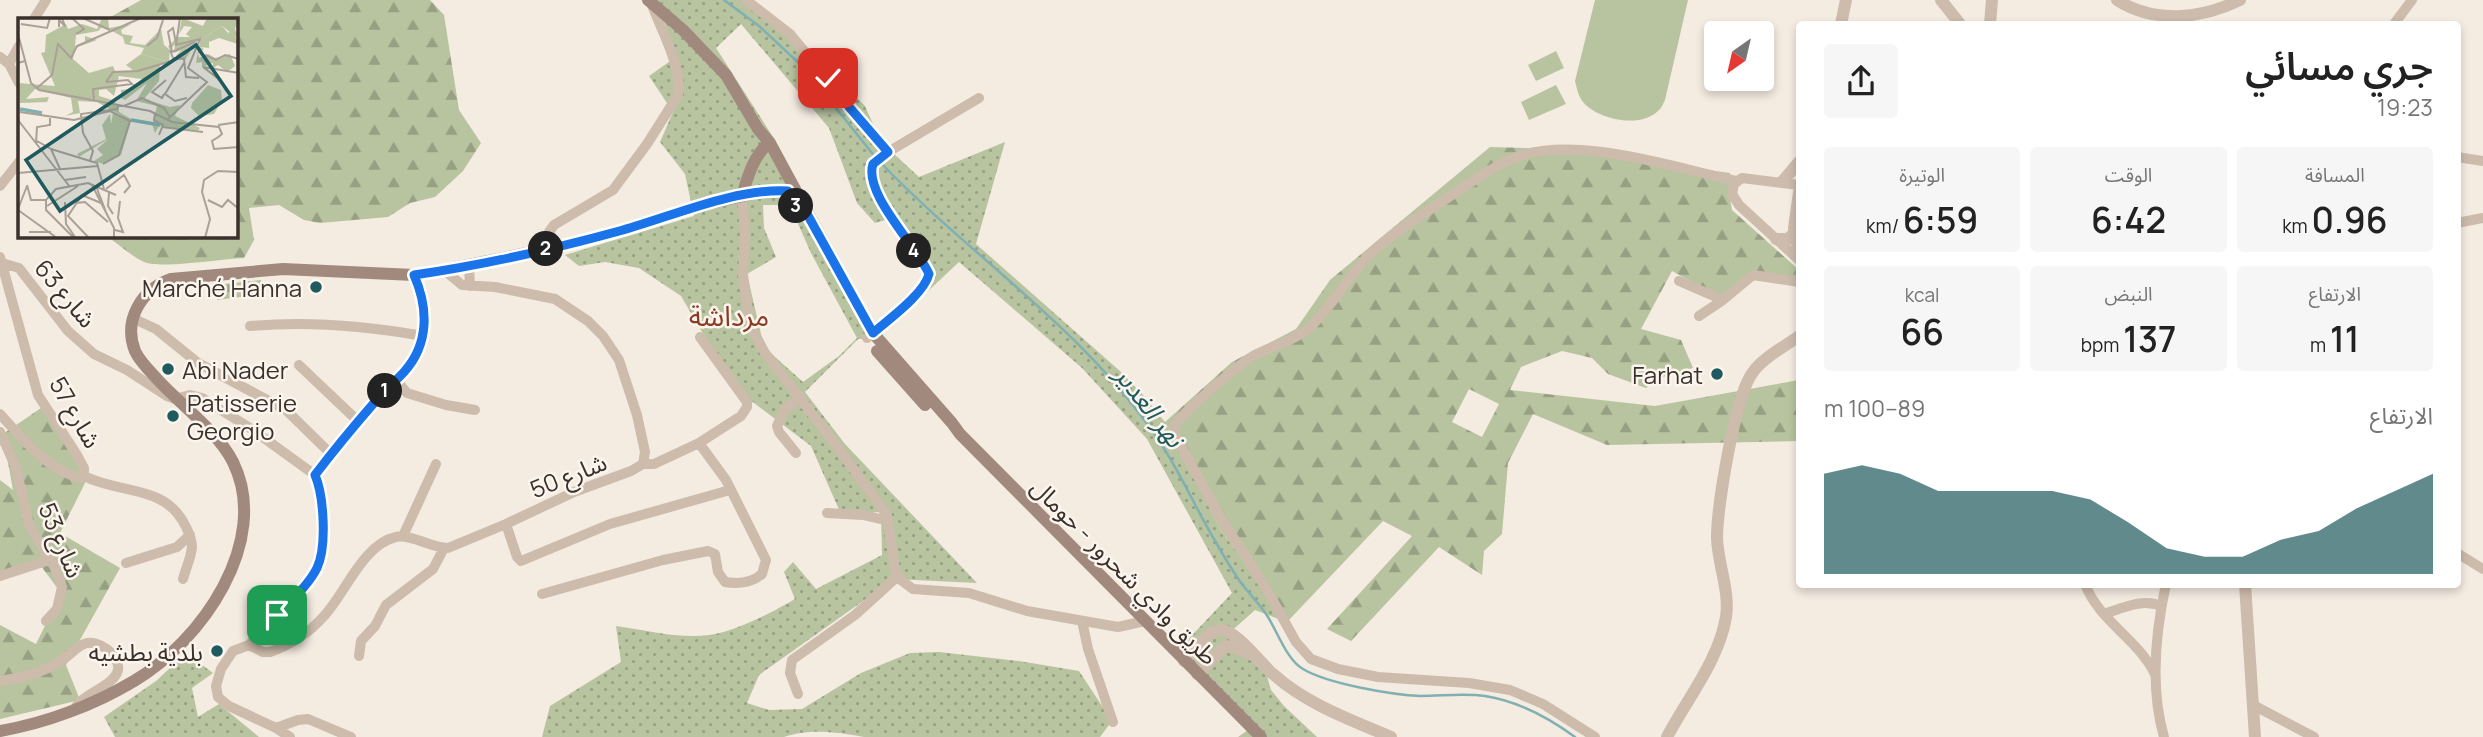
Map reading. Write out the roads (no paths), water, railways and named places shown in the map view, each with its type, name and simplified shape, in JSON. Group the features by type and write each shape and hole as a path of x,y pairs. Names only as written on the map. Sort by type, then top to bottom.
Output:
{"main road":[{"name":"طريق وادي شحرور - حومال","path":"650,1 683,30 726,75 870,335 910,384 953,423 960,434 1261,737"},
{"name":"طريق وادي شحرور - حومال","path":"767,145 788,191 804,214"},
{"path":"742,196 751,171 767,145"},
{"path":"0,731 22,727 74,710 136,681 168,655 202,619 238,555 244,520 238,476 227,452 138,357 130,330 132,318 145,295 154,286 171,279 283,269 414,275 444,271 624,230 702,205 767,191 788,191"}],"street":[{"path":"35,18 46,0"},
{"path":"746,0 790,34 887,153"},
{"path":"1841,21 1846,0"},
{"path":"1990,21 1992,0"},
{"path":"2117,0 2133,9 2171,17 2208,13 2240,0"},
{"path":"2396,21 2412,0"},
{"path":"547,249 554,225 613,190 648,145 678,95 675,65 650,1"},
{"path":"1945,2 1958,21"},
{"path":"9,64 18,48"},
{"path":"0,57 9,64 18,81"},
{"path":"870,335 925,285 929,274 892,220 872,176 873,164 979,98"},
{"path":"1595,737 1543,704 1510,690 1469,683 1378,677 1338,669 1311,659 1296,642 1267,590 1219,515 1174,435 1174,426 1250,358 1313,325 1358,268 1387,240 1440,202 1514,158 1543,151 1585,152 1649,160 1737,181 1746,178 1796,184"},
{"path":"2461,158 2483,161"},
{"path":"0,186 18,163"},
{"path":"1782,182 1796,166"},
{"path":"1737,181 1732,194 1736,201 1796,257"},
{"path":"742,196 745,232 743,275 750,325 765,353 876,498 889,521 891,555 898,576 908,586 918,590 969,593 1027,611 1118,626 1145,621"},
{"path":"1796,217 1796,241"},
{"path":"2461,222 2483,218"},
{"path":"1776,239 1788,239 1794,233"},
{"name":"شارع 63","path":"1,260 19,268 62,324 86,349 176,399"},
{"name":"شارع 57","path":"1,260 38,396 77,455 84,468 84,476 72,476 58,468 1,419"},
{"path":"469,266 470,286"},
{"name":"شارع 50","path":"443,548 506,524 574,492 628,473 643,464 645,456 643,438 619,360 603,336 588,321 555,299 495,287 470,286 457,282 444,271"},
{"path":"315,475 410,364 423,336 425,305 414,275"},
{"path":"1699,316 1754,275 1796,282"},
{"path":"1679,281 1723,300"},
{"path":"132,318 156,329 198,363 279,405 331,454"},
{"path":"250,326 307,325 423,336"},
{"path":"643,464 654,464 699,443 741,416 747,407 747,402 700,337"},
{"path":"1667,737 1716,649 1723,629 1727,604 1717,538 1722,495 1741,400 1749,379 1758,366 1796,338"},
{"path":"299,365 359,422"},
{"path":"396,380 407,393 446,405 475,410"},
{"path":"176,399 185,395 195,396 253,430 315,475 321,495 322,519 317,568 298,593 249,645 237,649 227,659 218,678 217,693 229,706 276,727 290,737"},
{"path":"188,411 195,396"},
{"path":"796,453 776,426 785,409 801,397"},
{"name":"شارع 53","path":"0,432 16,468 29,526 60,580 62,595 57,609 46,621"},
{"path":"542,594 663,560 708,551 715,554 718,572 725,582 735,583 758,578 765,569 766,561 726,480 699,443"},
{"path":"403,536 436,464"},
{"path":"84,476 106,485 166,501 179,514 190,535 192,546 183,579"},
{"path":"506,524 517,557 521,561 610,524 730,490"},
{"path":"827,513 863,515 889,521"},
{"path":"126,563 177,547 190,535"},
{"path":"249,645 263,652 270,652 307,631 325,615 356,571 386,541 403,536 443,548 433,569 386,605 375,626 361,641 359,656"},
{"path":"2461,555 2483,569"},
{"path":"0,576 49,560"},
{"path":"798,694 789,668 792,660 855,615 898,576"},
{"path":"2087,588 2092,600 2148,660 2156,676"},
{"path":"2164,737 2156,676 2156,650 2165,588"},
{"path":"2245,588 2255,737"},
{"path":"2104,614 2141,602 2161,606"},
{"path":"1082,621 1087,649 1113,722"},
{"path":"1184,661 1207,638 1220,630 1237,638 1296,692 1391,737"},
{"path":"0,681 40,672 61,661 85,643 93,643 112,654 118,661 118,670 111,680 80,701 74,710"},
{"path":"1197,674 1218,650 1225,646 1239,649 1258,660"},
{"path":"2253,705 2314,737"},
{"path":"276,727 308,719 352,737"}],"waterway":[{"name":"نهر الغدير","path":"724,0 759,26 803,67 876,158"},
{"name":"نهر الغدير","path":"881,163 1066,332 1134,406 1170,458 1232,570 1265,612 1297,665 1328,679 1378,691 1421,696 1469,695 1497,698 1532,711 1575,737"}],"place":[{"name":"Marché Hanna","path":"316,287"},
{"name":"Abi Nader","path":"168,369"},
{"name":"Farhat","path":"1717,374"},
{"name":"Patisserie Georgio","path":"173,416"},
{"name":"بلدية بطشيه","path":"217,651"}],"district":[{"name":"مرداشة","path":"729,315"}]}
